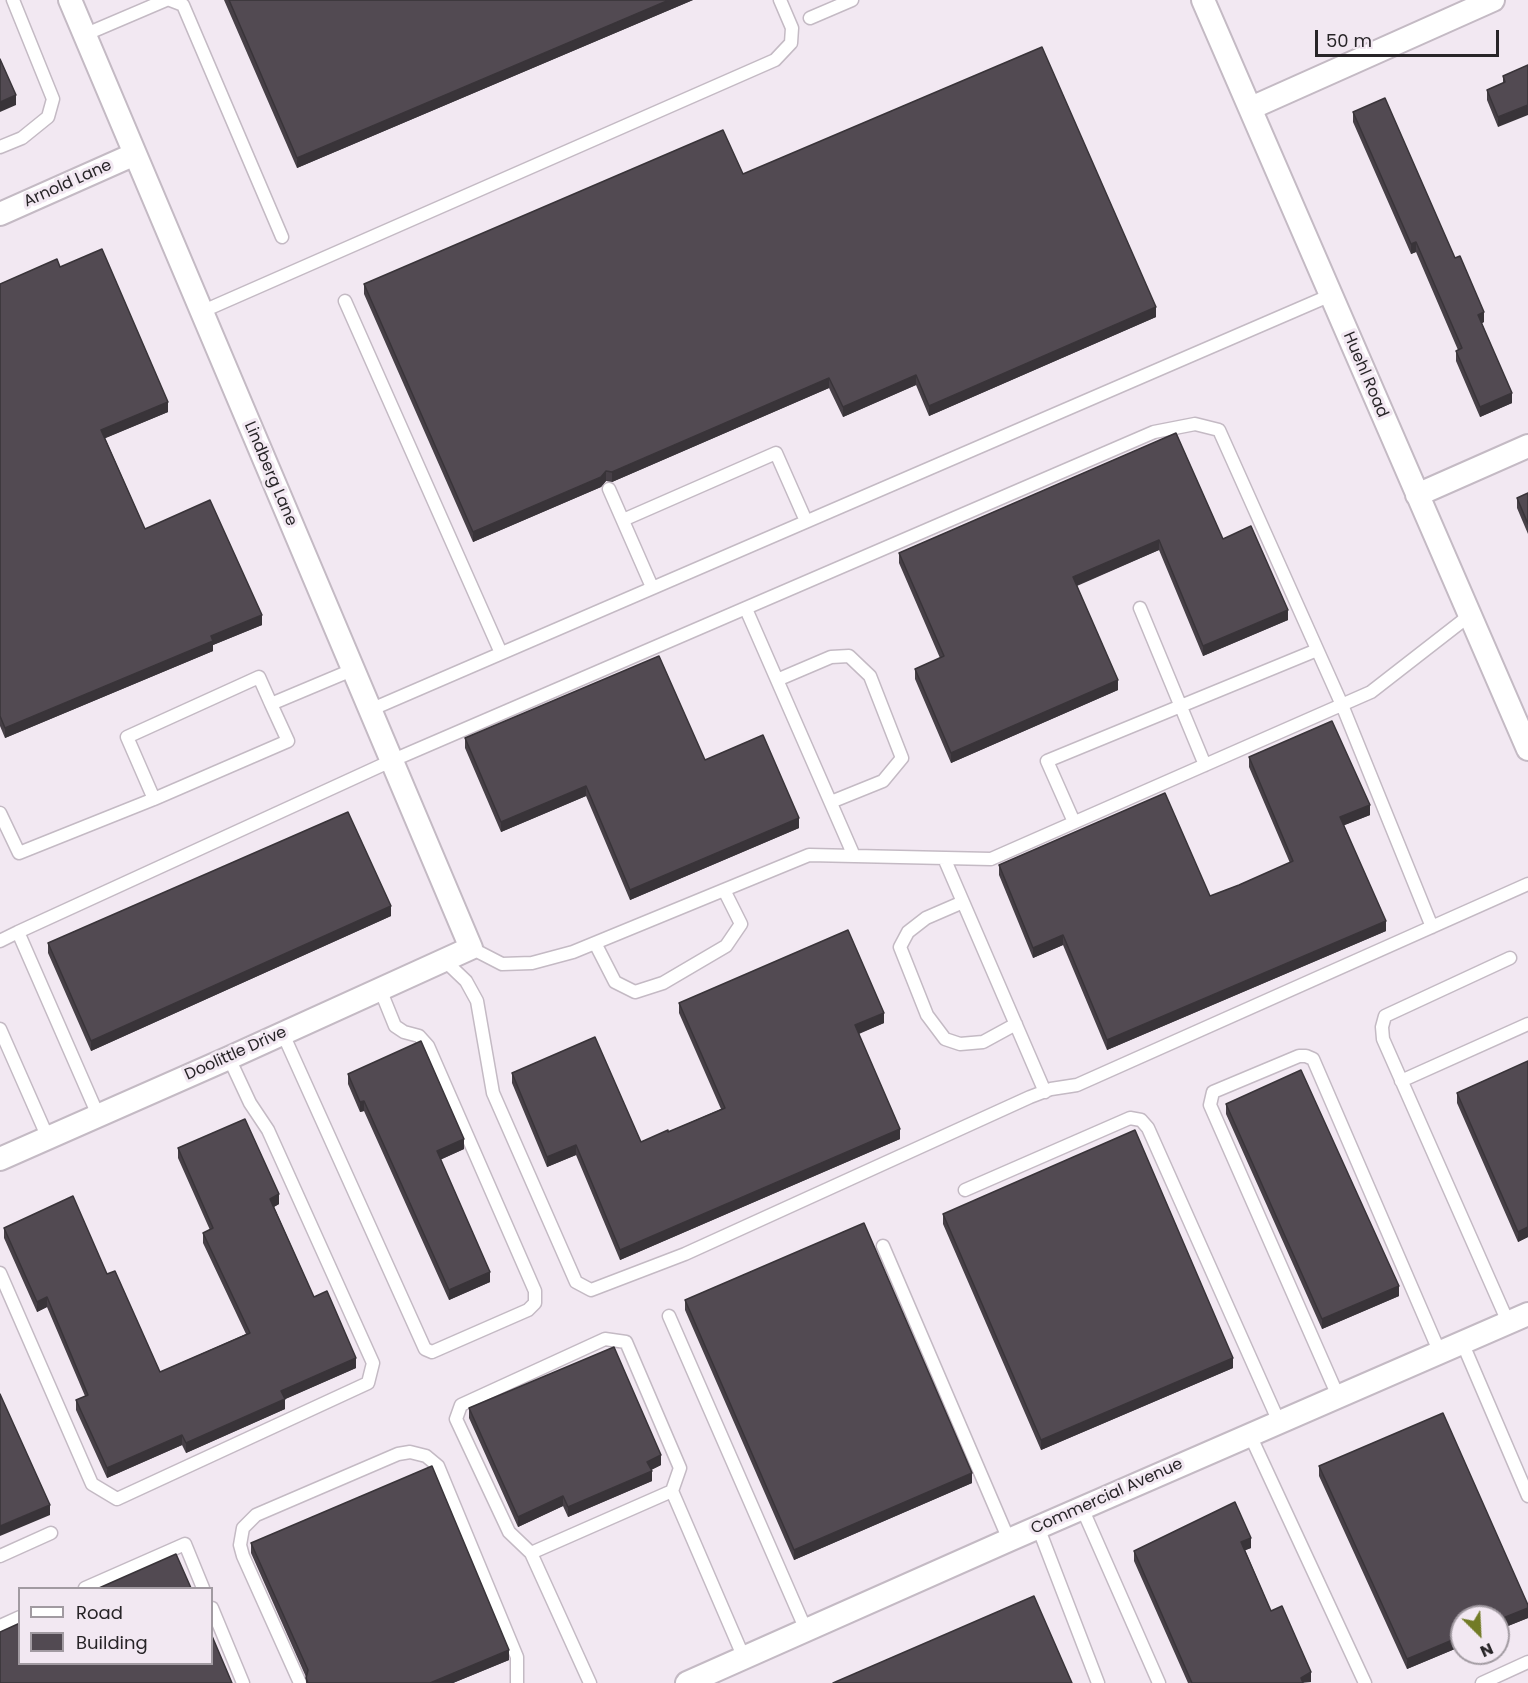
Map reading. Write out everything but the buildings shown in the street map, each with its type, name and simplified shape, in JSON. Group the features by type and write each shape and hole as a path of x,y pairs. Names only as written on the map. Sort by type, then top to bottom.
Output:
{"street":[{"name":"Lindberg Lane","path":"69,0 471,948"},
{"name":"Huehl Road","path":"1203,0 1528,749"},
{"path":"1251,108 1493,0"},
{"name":"Arnold Lane","path":"0,214 135,154"},
{"path":"1417,495 1528,446"},
{"name":"Doolittle Drive","path":"0,1159 471,948"},
{"name":"Commercial Avenue","path":"687,1683 716,1677 744,1658 806,1630 1518,1318"}],"lane":[{"path":"0,147 22,138 48,117 53,99 13,0"},
{"path":"84,35 168,0 183,5 282,237"},
{"path":"201,312 775,60 791,43 792,28 780,0"},
{"path":"810,18 852,0"},
{"path":"370,710 1330,295"},
{"path":"345,301 501,653"},
{"path":"0,940 391,761 1154,432 1195,424 1219,430 1342,705 1432,927"},
{"path":"623,520 776,453 806,521"},
{"path":"609,489 652,587"},
{"path":"1140,608 1205,765"},
{"path":"746,609 854,856"},
{"path":"471,948 502,964 532,963 573,952 809,855 991,859 1371,693 1470,615"},
{"path":"1074,822 1047,761 1317,650"},
{"path":"777,680 831,657 849,656 870,676 903,758 884,781 831,802"},
{"path":"271,704 352,670"},
{"path":"0,813 19,853 154,800 288,741 259,677 127,737 154,800"},
{"path":"944,858 1045,1092"},
{"path":"444,960 466,981 477,1001 493,1093 576,1282 591,1290 684,1254 1030,1097 1077,1085 1528,884"},
{"path":"595,943 615,982 634,992 663,983 726,946 741,924 724,890"},
{"path":"963,902 926,918 908,932 900,947 927,1016 945,1040 960,1044 982,1042 1016,1024"},
{"path":"18,932 98,1115"},
{"path":"1510,958 1385,1016 1382,1027 1383,1039 1401,1081 1518,1318"},
{"path":"283,1034 425,1349 432,1352 528,1310 535,1303 535,1292 428,1046 419,1036 404,1032 395,1026 380,989"},
{"path":"1401,1081 1528,1024"},
{"path":"0,1029 48,1138"},
{"path":"1338,1396 1210,1105 1213,1092 1299,1056 1313,1059 1440,1353"},
{"path":"0,1273 92,1484 117,1499 368,1383 374,1363 268,1130 250,1103 229,1058"},
{"path":"964,1190 1131,1118 1141,1120 1148,1128 1279,1422"},
{"path":"883,1246 1009,1540"},
{"path":"669,1316 806,1630"},
{"path":"590,1683 531,1553 509,1532 456,1419 461,1405 605,1339 626,1342 680,1468 672,1491 744,1658"},
{"path":"1462,1342 1528,1496"},
{"path":"1250,1435 1365,1683"},
{"path":"300,1683 243,1556 240,1545 243,1528 256,1515 399,1454 410,1452 426,1456 438,1466 517,1657 517,1683"},
{"path":"531,1553 672,1491"},
{"path":"1082,1508 1159,1683"},
{"path":"1038,1527 1098,1683"},
{"path":"0,1556 51,1533"},
{"path":"87,1587 185,1544 203,1587"},
{"path":"213,1610 243,1683"},
{"path":"0,1626 18,1618"},
{"path":"1482,1683 1528,1662"}]}
